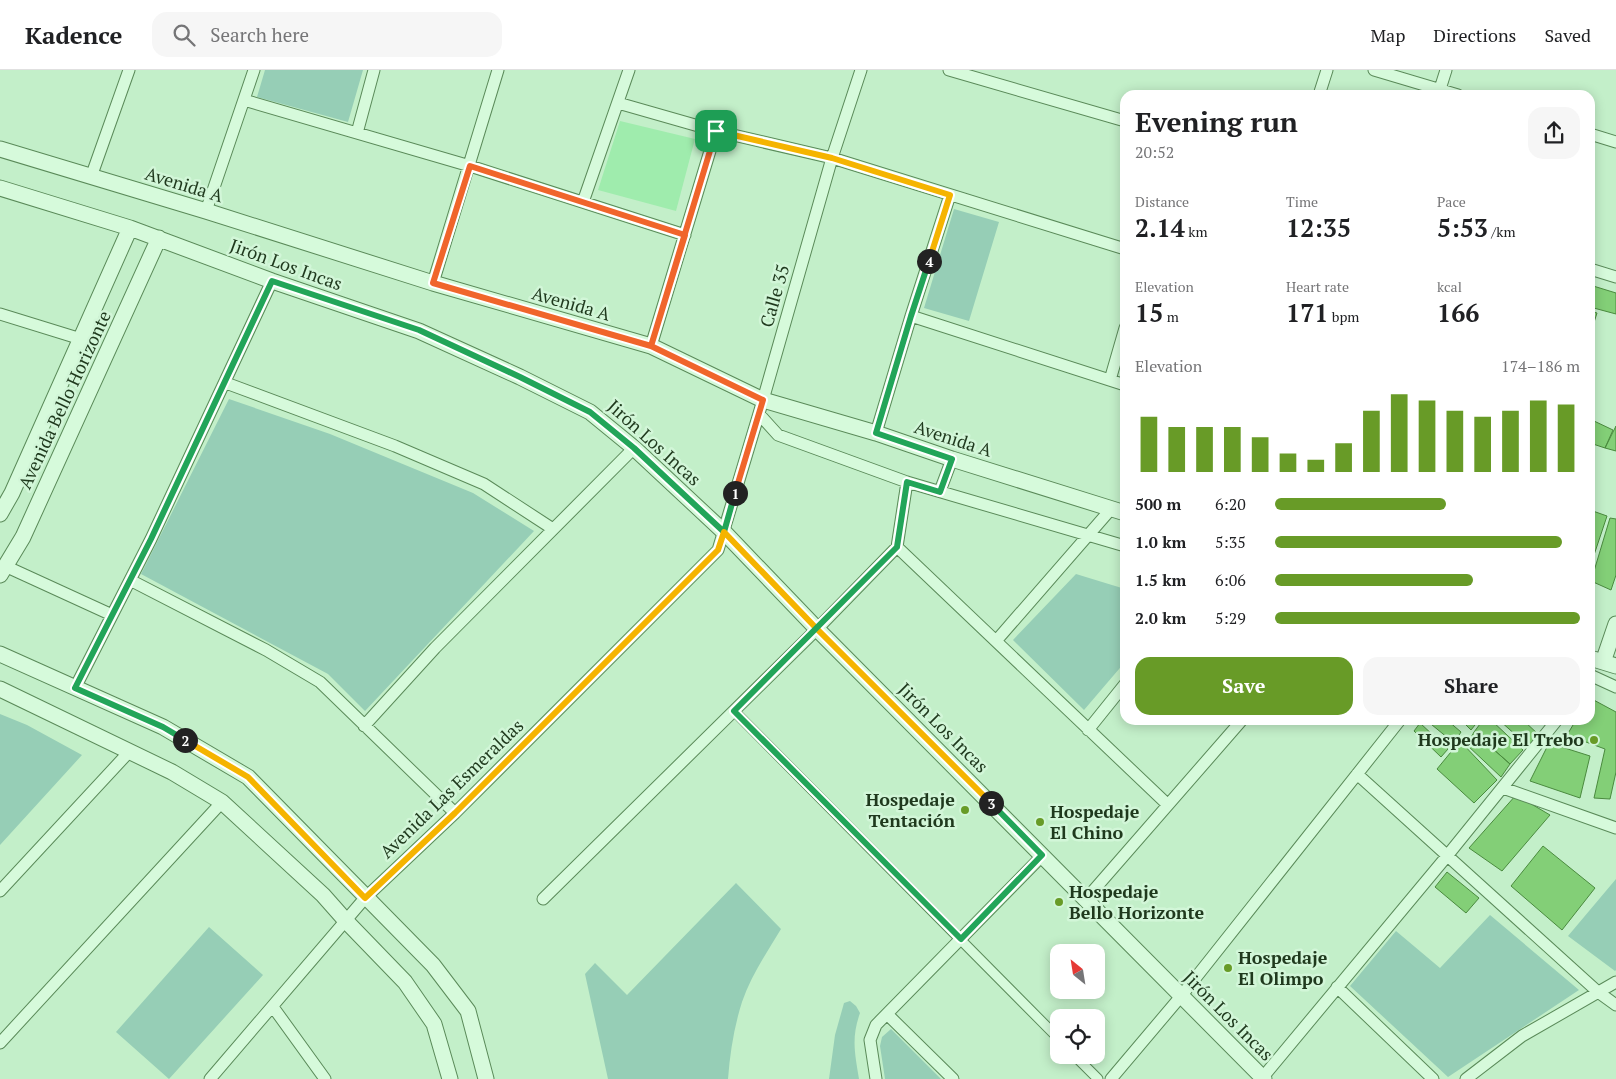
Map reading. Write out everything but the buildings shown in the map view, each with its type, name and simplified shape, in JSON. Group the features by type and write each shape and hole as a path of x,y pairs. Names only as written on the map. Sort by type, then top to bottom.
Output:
{"street":[{"path":"91,177 129,70"},
{"path":"206,211 254,70"},
{"path":"357,133 374,70"},
{"path":"433,283 498,70"},
{"path":"583,202 629,70"},
{"name":"Calle 35","path":"724,532 832,158 861,70"},
{"path":"949,70 980,74 1120,119"},
{"path":"1321,90 1327,70"},
{"path":"1374,70 1440,90 1446,70"},
{"path":"244,100 470,166 685,235"},
{"path":"618,103 716,131 832,158 1120,247"},
{"path":"651,346 716,131"},
{"path":"1595,135 1615,138"},
{"name":"Avenida A","path":"0,149 206,211 433,283 651,346 761,407 876,433 1118,511"},
{"name":"Jirón Los Incas","path":"0,188 130,228 272,281 419,330 590,412 634,448 724,532 817,629 1086,899 1186,989 1263,1078"},
{"path":"876,433 950,195"},
{"name":"Avenida Bello Horizonte","path":"0,514 12,493 130,228"},
{"name":"Avenida Bello Horizonte","path":"3,570 22,537 159,238"},
{"path":"1595,270 1616,277"},
{"path":"75,688 130,580 226,382 272,281"},
{"path":"0,314 81,339"},
{"path":"911,316 1120,383"},
{"path":"1110,380 1120,345"},
{"path":"226,382 395,446 484,484 554,529"},
{"path":"761,407 778,435 907,482 1120,545"},
{"path":"364,726 435,648 634,448"},
{"path":"940,492 952,459"},
{"path":"543,899 817,629 897,547 907,482"},
{"path":"996,641 1088,536 1118,511"},
{"name":"Avenida Las Esmeraldas","path":"210,1079 221,1073 273,1007 365,898 455,813 718,550 724,532"},
{"path":"897,547 1168,805"},
{"path":"3,570 112,615"},
{"path":"130,580 266,650 320,682 455,813"},
{"path":"1595,673 1603,662 1616,624"},
{"path":"0,654 163,727 248,777 432,965 468,1011 486,1079"},
{"path":"1595,679 1616,687"},
{"path":"0,689 172,772 222,802 323,894 346,921 405,982 434,1024 450,1079"},
{"path":"1088,730 1120,690"},
{"path":"734,711 1050,1030"},
{"path":"1086,899 1238,725"},
{"path":"1111,1079 1186,989 1396,725"},
{"path":"1263,1078 1553,725"},
{"path":"0,891 129,752"},
{"path":"1354,779 1447,856 1598,992 1616,1004"},
{"path":"1503,788 1616,828"},
{"path":"0,1044 222,802"},
{"path":"876,1079 870,1040 876,1024 1042,855"},
{"path":"1466,1079 1522,1036 1616,982"},
{"path":"1337,987 1432,1079"},
{"path":"273,1007 325,1079"},
{"path":"887,1014 953,1079"},
{"path":"1083,1064 1098,1079"}],"shaded area":[{"path":"265,70 363,70 348,122 257,97"},
{"path":"954,209 999,222 969,321 924,308"},
{"path":"229,399 330,434 473,493 534,531 365,711 328,674 141,574"},
{"path":"1076,574 1120,587 1120,668 1084,710 1013,640"},
{"path":"0,714 27,725 82,755 0,845"},
{"path":"1616,879 1616,970 1615,971 1568,936"},
{"path":"736,883 781,929 765,955 742,1002 733,1040 728,1079 608,1079 585,974 595,963 627,995"},
{"path":"1490,915 1579,990 1448,1077 1350,986 1396,931 1440,968"},
{"path":"209,927 263,975 169,1079 116,1032"},
{"path":"850,1001 860,1013 855,1030 855,1054 859,1079 829,1079 835,1035 844,1003"},
{"path":"891,1029 941,1079 885,1079 880,1046 882,1037"}],"sand":[{"path":"620,121 695,139 676,211 598,190"}],"place":[{"name":"Hospedaje El Trebo","path":"1594,740"},
{"name":"Hospedaje Tentación","path":"965,810"},
{"name":"Hospedaje El Chino","path":"1040,822"},
{"name":"Hospedaje Bello Horizonte","path":"1059,902"},
{"name":"Hospedaje El Olimpo","path":"1228,968"}],"route":[{"path":"716,131 685,235 651,346 433,283 470,166 685,235 668,291 651,346 763,400 724,532 634,448 590,412 419,330 272,281 151,539 75,688 163,727 248,777 365,898 455,813 718,550 724,532 817,629 1042,855 961,939 734,711 817,629 897,547 907,482 940,492 952,459 876,433 950,195 832,158 716,131"}]}
